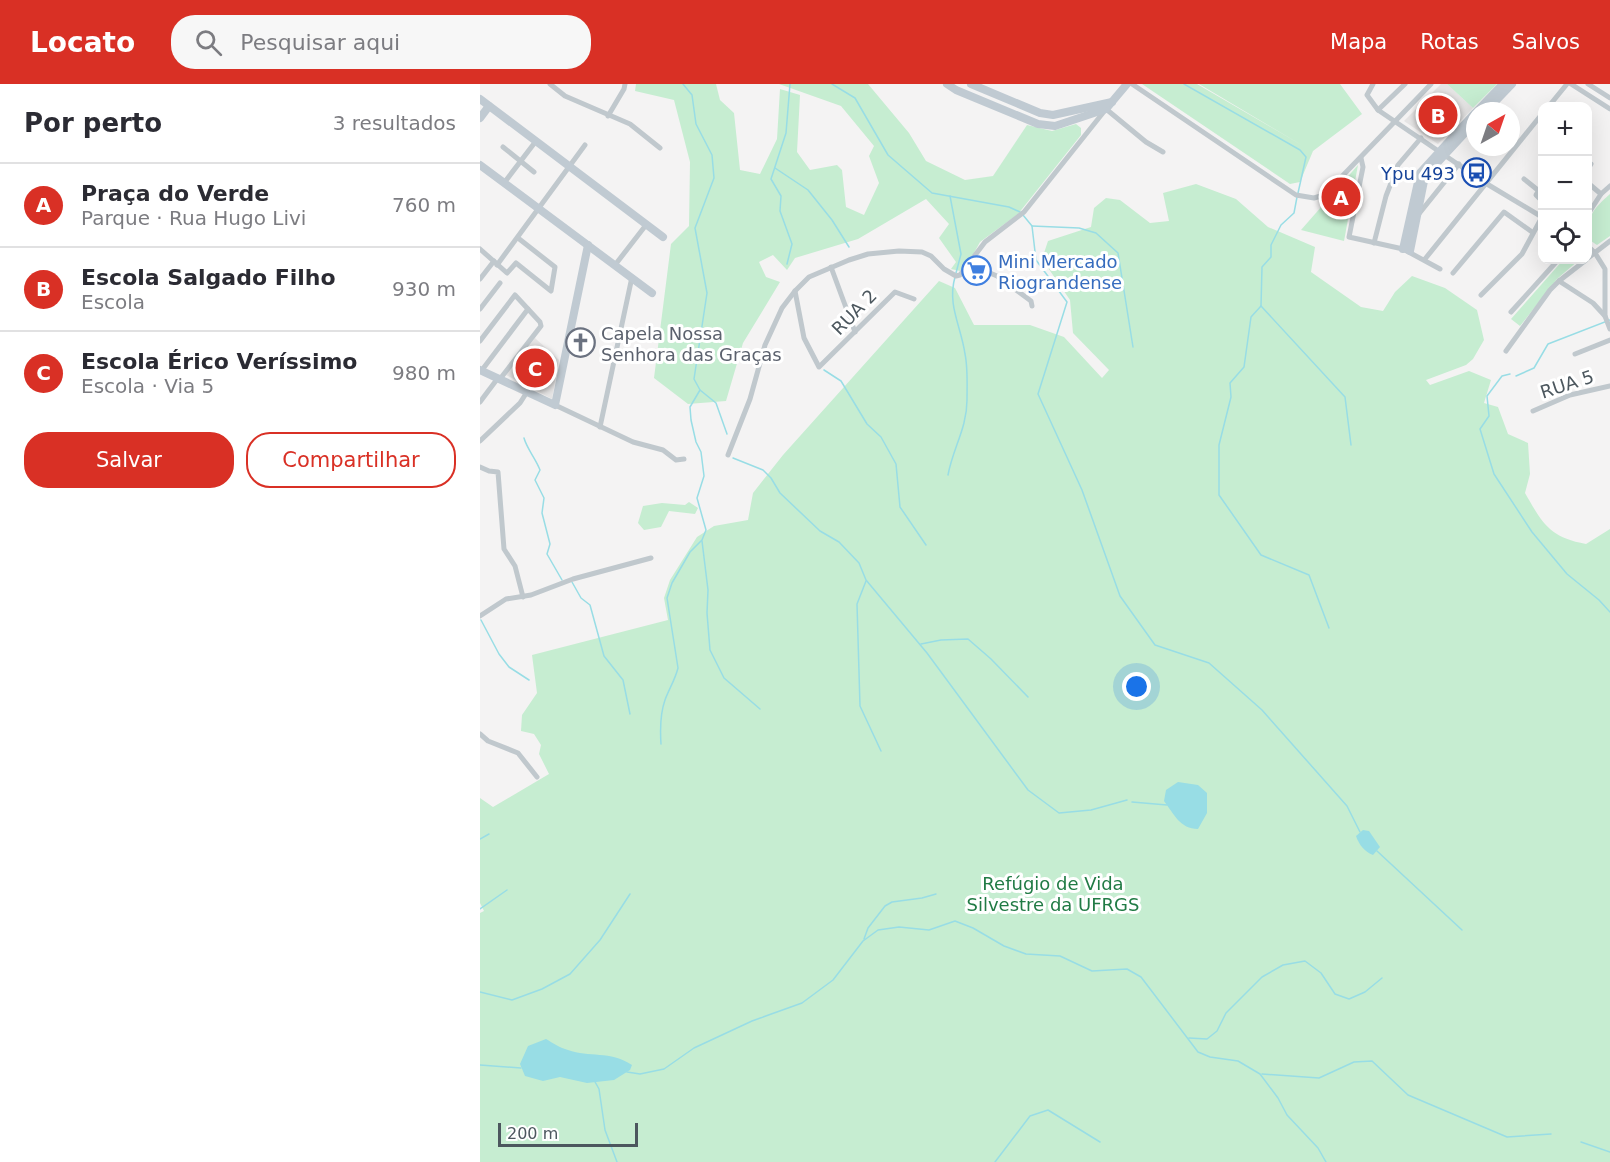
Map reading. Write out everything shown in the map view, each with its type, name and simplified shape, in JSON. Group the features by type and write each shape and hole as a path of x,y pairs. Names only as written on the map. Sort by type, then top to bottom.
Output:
{"street":[{"path":"550,84 565,96 630,124 660,148"},
{"path":"608,116 625,84"},
{"path":"947,84 956,90 1038,124 1055,126 1107,109"},
{"path":"970,84 1040,113 1053,115 1112,102"},
{"path":"728,455 750,399 765,345 782,308 809,277 868,254 899,251 922,252 931,256 944,269 956,276 960,275 985,242 1024,212 1127,84"},
{"path":"1132,84 1296,195 1314,198 1324,195 1431,84"},
{"path":"1373,84 1367,95 1378,110 1538,215"},
{"path":"1378,110 1405,84"},
{"path":"1486,102 1503,84"},
{"path":"1495,102 1512,84"},
{"path":"1553,102 1569,84 1610,108"},
{"path":"1588,84 1610,98"},
{"path":"480,99 663,237"},
{"path":"480,118 489,106"},
{"path":"1107,109 1146,142 1163,152"},
{"path":"1425,259 1538,119"},
{"path":"1406,250 1417,216 1425,176 1466,124"},
{"path":"1406,250 1419,174 1466,130"},
{"path":"1374,243 1386,196 1398,165 1421,138"},
{"path":"504,183 536,141"},
{"path":"480,279 518,238 585,145"},
{"path":"502,147 534,172"},
{"path":"1361,158 1363,167 1349,237 1406,250 1440,269"},
{"path":"1417,216 1459,164"},
{"path":"480,165 652,293"},
{"path":"1524,179 1538,188"},
{"path":"1590,210 1610,186"},
{"path":"1592,187 1601,194"},
{"path":"1453,273 1504,212 1532,232"},
{"path":"1481,295 1522,254 1538,223"},
{"path":"615,265 646,225"},
{"path":"480,249 507,273 516,263 551,291 555,267 518,238"},
{"path":"1592,255 1610,241"},
{"path":"555,405 588,245"},
{"path":"1592,250 1607,270 1605,316"},
{"path":"969,264 997,276 1031,301 1032,306"},
{"path":"1511,312 1554,264"},
{"path":"1506,351 1559,281 1581,264"},
{"path":"831,267 855,332"},
{"path":"600,427 632,278"},
{"path":"1559,281 1593,303 1605,316 1610,329"},
{"path":"480,309 500,283"},
{"name":"RUA 2","path":"795,291 804,338 819,367 896,291 914,299"},
{"path":"480,341 515,295 540,322 541,326 480,402"},
{"path":"528,309 481,370 633,442 663,450 676,460 684,459"},
{"path":"1575,354 1610,340"},
{"name":"RUA 5","path":"1533,411 1570,395 1610,386"},
{"path":"480,441 520,403 527,392"},
{"path":"480,467 498,472 504,549 515,567 523,597"},
{"path":"480,616 506,599 523,597 573,579 651,558"},
{"path":"480,735 488,741 518,753 537,777"}],"shaded area":[{"path":"1441,84 1447,84 1466,102 1466,115 1438,144 1404,121"},
{"path":"535,338 559,360 552,399 506,375"}],"green space":[{"path":"636,84 716,84 720,100 734,113 740,170 760,174 777,139 780,89 800,95 797,152 810,170 837,165 842,170 846,207 864,215 879,183 869,156 874,146 841,106 779,84 868,84 909,133 926,161 965,180 993,176 1027,125 1052,131 1076,124 1081,128 1081,135 1018,214 980,242 969,262 960,271 951,269 956,262 939,238 949,224 926,199 858,239 795,258 787,270 773,255 759,262 766,277 780,282 743,343 726,401 688,404 654,378 671,244 689,226 690,162 674,100 635,91"},
{"path":"1142,84 1197,84 1305,147 1199,84 1340,84 1362,114 1313,151 1300,182 1290,184"},
{"path":"1447,84 1497,84 1479,102 1466,102"},
{"path":"1358,165 1344,241 1301,230"},
{"name":"Refúgio de Vida Silvestre da UFRGS","path":"1196,184 1236,199 1268,227 1315,247 1311,272 1361,307 1383,311 1395,292 1412,276 1445,288 1477,310 1484,340 1473,359 1466,365 1426,380 1430,385 1469,371 1491,380 1484,403 1498,407 1508,434 1528,443 1530,474 1525,493 1542,521 1555,533 1586,544 1610,529 1610,1162 480,1162 480,913 484,911 480,903 480,798 493,807 549,774 539,754 541,745 534,734 521,731 522,715 537,693 532,655 668,620 664,598 670,580 697,537 714,526 748,520 753,493 783,455 939,281 955,288 974,325 1030,325 1064,337 1102,378 1109,370 1073,333 1070,300 1042,259 1048,241 1091,227 1094,208 1106,198 1120,200 1150,223 1169,221 1163,193"},
{"path":"1610,194 1610,236 1597,245 1592,242 1592,214"},
{"path":"1559,264 1574,264 1557,279 1520,326 1511,319"},
{"path":"689,502 698,508 695,514 669,511 661,527 644,530 638,523 643,506 662,503 685,505"}],"water":[{"path":"1178,782 1198,785 1207,793 1207,813 1198,829 1182,824 1164,801 1166,790"},
{"path":"1363,830 1369,831 1380,847 1373,855 1365,850 1357,839 1356,836"},
{"path":"546,1039 565,1049 616,1057 632,1065 630,1070 614,1080 587,1083 560,1077 543,1081 525,1076 520,1064 528,1046"}],"waterway":[{"path":"661,744 662,711 678,668 667,598 672,583 690,552 702,540 706,530 697,498 704,476 701,452 696,442 690,407 700,390 694,379 707,293 695,228 714,178 712,155 696,124 692,95 683,84"},
{"path":"787,264 792,244 780,211 781,196 771,179 786,133 790,84"},
{"path":"832,84 855,98 888,155 932,193 1009,207 1020,212"},
{"path":"1184,84 1300,150 1306,157 1298,193"},
{"path":"775,168 808,190 832,220 849,247"},
{"path":"950,196 961,254 956,273"},
{"path":"1297,197 1294,213 1281,225 1271,245 1271,257 1262,267 1261,306 1251,317 1244,367 1230,383 1231,397 1219,445 1219,495 1261,555 1309,575 1329,628"},
{"path":"1023,215 1032,226 1036,260 1067,302 1038,394 1082,490 1120,596 1155,645 1209,663 1262,710 1347,806 1360,832"},
{"path":"1032,226 1079,228 1096,233 1118,253 1133,347"},
{"path":"948,475 965,420 967,400 966,359 955,316 953,297 955,277"},
{"path":"1261,306 1345,397 1351,445"},
{"path":"1516,376 1534,368 1548,344 1610,320"},
{"path":"824,370 841,381 867,424 881,437 896,464 900,507 926,545"},
{"path":"1510,374 1502,376 1487,396 1489,416 1480,429 1494,474 1532,532 1567,574 1610,612"},
{"path":"700,390 716,403 727,434"},
{"path":"524,438 540,470 535,480 544,498 542,513 550,544 547,554 562,580"},
{"path":"733,458 763,470 780,493 820,531 839,542 859,563 866,580 927,653 1028,790 1059,813 1091,810 1127,800"},
{"path":"702,541 708,590 710,650 724,678 760,709"},
{"path":"866,581 857,604 860,706 881,751"},
{"path":"572,582 581,598 590,605 604,656 623,680 630,714"},
{"path":"481,620 499,654 509,667 529,680"},
{"path":"921,644 941,640 968,639 1028,697"},
{"path":"1132,802 1167,805"},
{"path":"480,839 489,834"},
{"path":"1377,851 1462,930"},
{"path":"480,909 507,890"},
{"path":"480,992 512,1000 542,989 570,974 600,940 630,894"},
{"path":"864,939 868,928 885,906 892,902 936,894"},
{"path":"627,1072 640,1074 664,1069 694,1048 752,1021 802,1003 833,980 863,941 878,930 899,927 929,930 955,921 973,928 1004,946 1026,954 1060,956 1092,971 1127,969 1141,977 1198,1052 1210,1057 1238,1061 1260,1074 1278,1098 1287,1115 1318,1148 1326,1162"},
{"path":"1189,1038 1207,1039 1217,1031 1226,1013 1262,977 1283,965 1305,961 1321,973 1335,994 1349,999 1365,992 1382,978"},
{"path":"1262,1074 1319,1078 1354,1062 1372,1061 1408,1095 1507,1137 1551,1134"},
{"path":"480,1065 521,1068"},
{"path":"594,1080 599,1089 605,1130 617,1162"},
{"path":"995,1162 1030,1116 1048,1110 1100,1142"},
{"path":"1581,1142 1610,1152"}],"place":[{"name":"Escola Salgado Filho","path":"1438,115"},
{"name":"Ypu 493","path":"1476,173"},
{"name":"Praça do Verde","path":"1341,197"},
{"name":"Mini Mercado Riograndense","path":"977,271"},
{"name":"Capela Nossa Senhora das Graças","path":"580,343"},
{"name":"Escola Érico Veríssimo","path":"535,368"}]}
